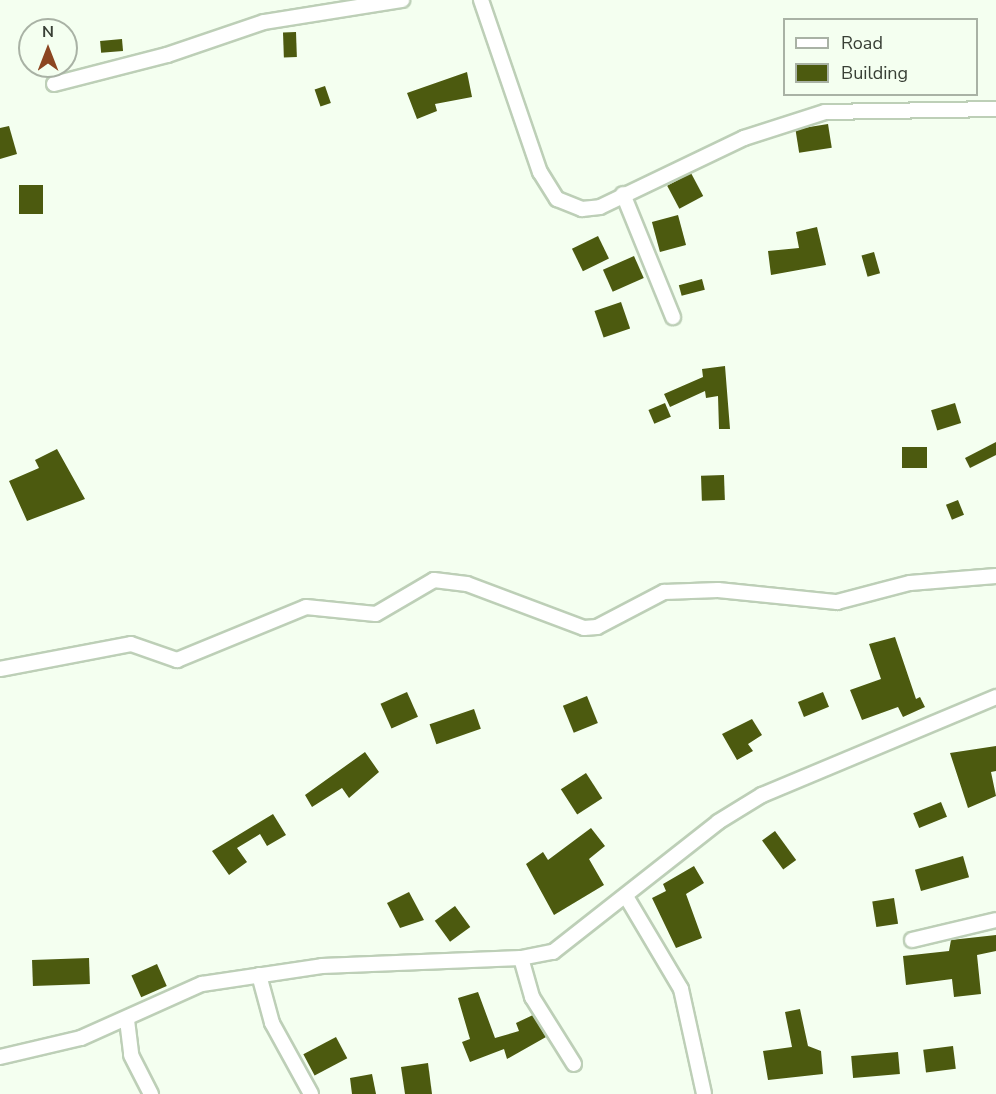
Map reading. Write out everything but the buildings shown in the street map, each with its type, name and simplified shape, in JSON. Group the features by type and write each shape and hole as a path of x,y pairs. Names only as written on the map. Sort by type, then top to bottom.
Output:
{"street":[{"path":"54,84 167,55 264,22 402,0"},
{"path":"481,0 549,190 582,208 600,207 744,138 825,112 996,109"},
{"path":"624,194 673,317"},
{"path":"0,669 131,644 177,660 306,607 376,614 434,580 467,584 584,628 597,627 664,592 718,590 837,602 910,583 996,576"},
{"path":"0,1057 127,1020 202,984 386,960 521,958 553,952 627,898 718,822 762,795 996,697"},
{"path":"627,898 681,989 704,1094"},
{"path":"912,940 996,920"},
{"path":"521,958 531,997 574,1064"},
{"path":"259,975 272,1023 311,1094"},
{"path":"127,1020 131,1055 152,1094"}]}
